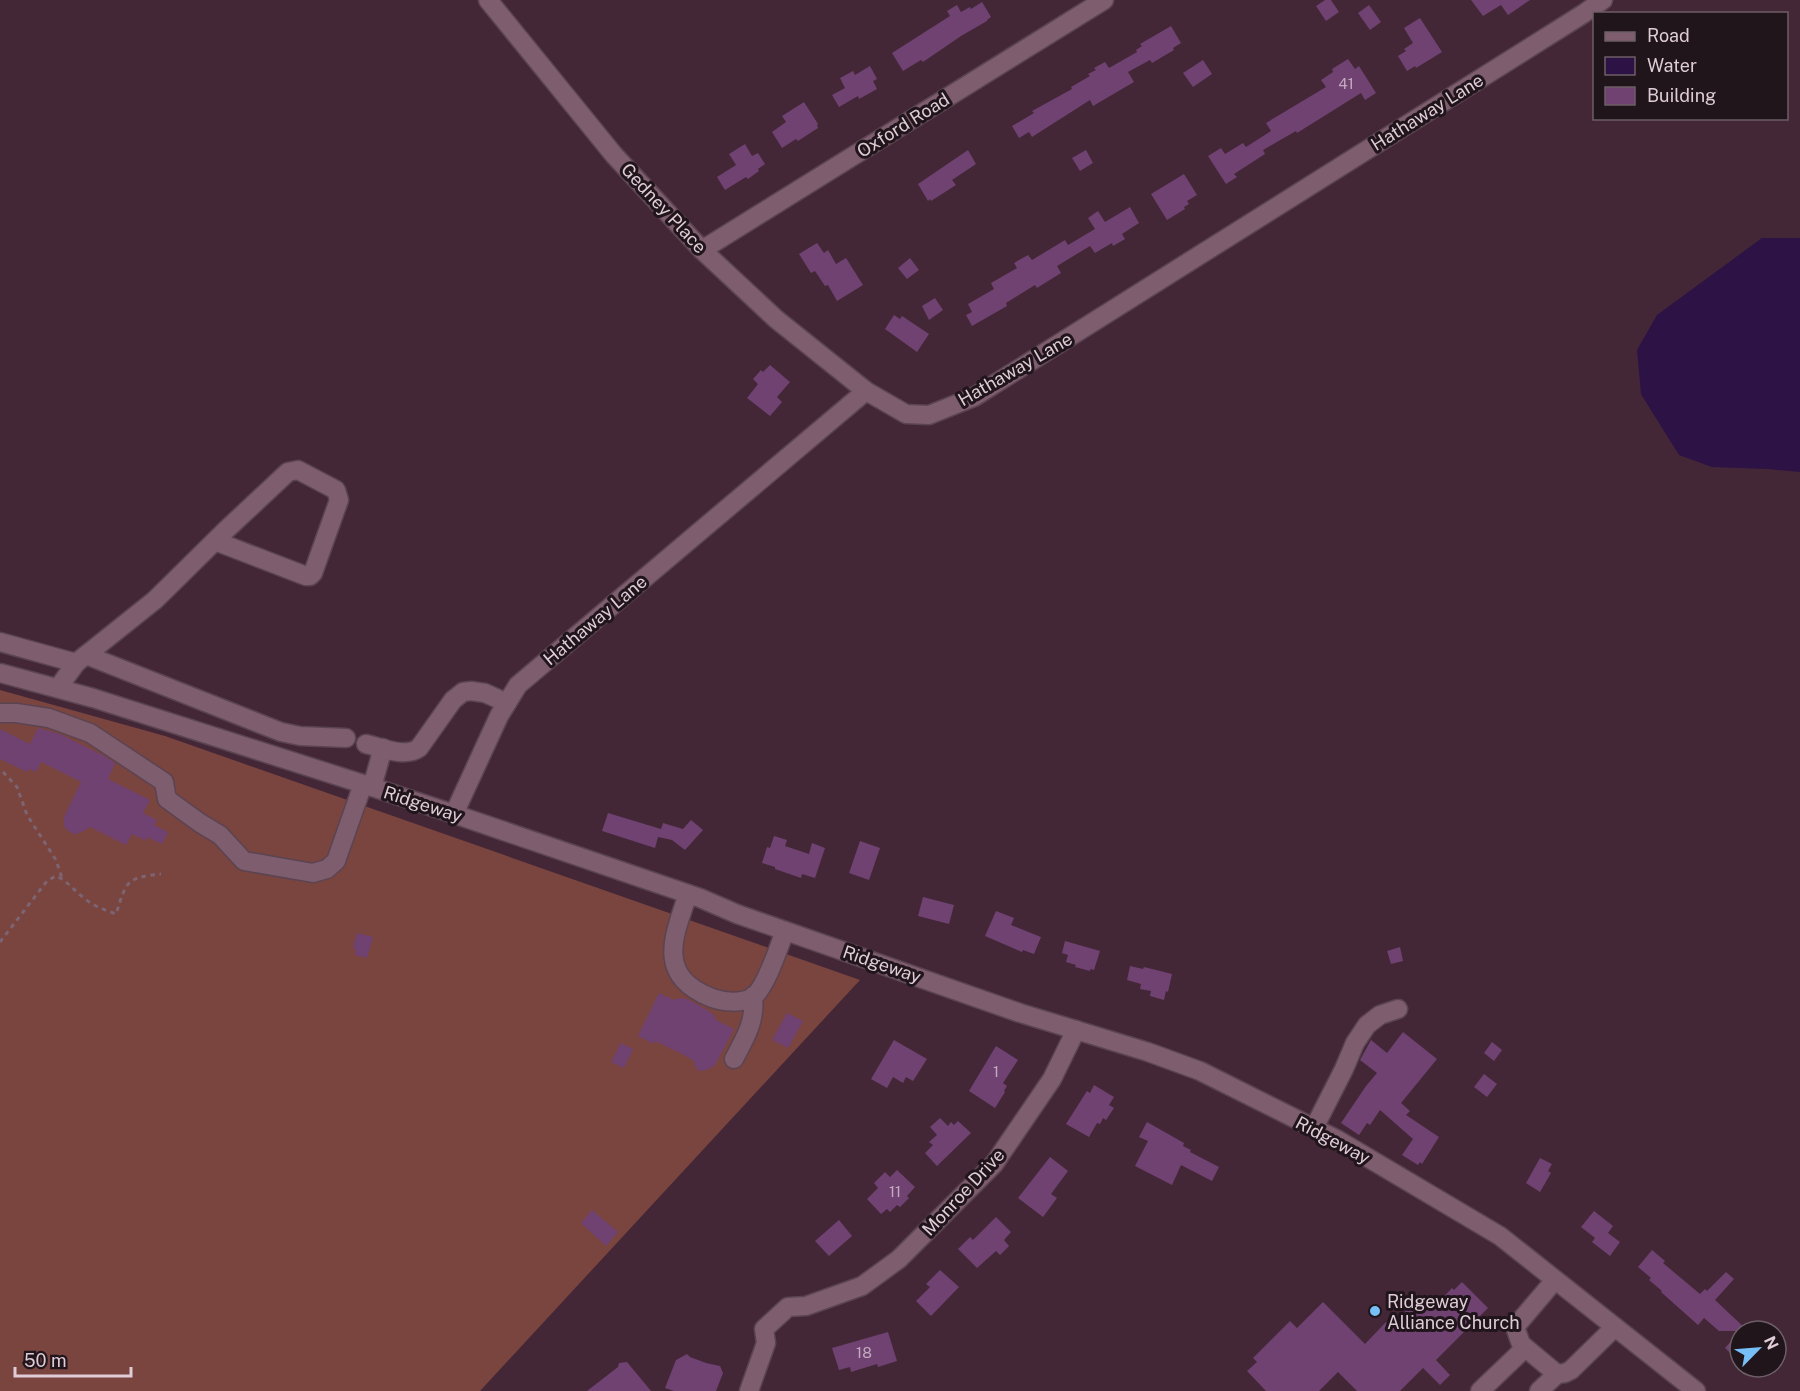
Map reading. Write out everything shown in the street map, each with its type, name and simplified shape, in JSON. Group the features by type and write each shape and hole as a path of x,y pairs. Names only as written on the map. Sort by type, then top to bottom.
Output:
{"street":[{"name":"Gedney Place","path":"488,0 614,155 702,250 776,318 866,391"},
{"name":"Oxford Road","path":"702,250 1104,0"},
{"name":"Hathaway Lane","path":"454,814 499,716 518,685 866,391 906,414 929,415 974,397 1579,7 1603,0"},
{"path":"58,688 81,659 155,600 215,541 288,472 298,470 336,490 339,500 310,576 215,541"},
{"path":"0,642 81,659 196,698 281,732 300,736 346,738"},
{"name":"Ridgeway","path":"0,673 93,698 454,814 688,894 737,914 1020,1013 1148,1052 1200,1071 1338,1140 1500,1236 1696,1391"},
{"path":"0,713 49,718 90,733 164,782 167,799 220,835 243,861 313,873 327,869 336,861 367,786 375,746 404,753 414,751 453,700 463,692 484,693 507,703"},
{"path":"185,727 196,698"},
{"path":"688,894 672,948 675,966 681,978 701,993 720,1000 736,1002 753,996 762,985 785,931"},
{"path":"734,1059 751,1026 755,1008 753,996"},
{"path":"1314,1128 1355,1043 1367,1025 1380,1015 1398,1009"},
{"name":"Monroe Drive","path":"749,1391 766,1343 806,1306 862,1286 899,1259 994,1164 1052,1078 1076,1030"},
{"path":"1555,1280 1515,1327 1521,1344 1561,1373"},
{"path":"1539,1391 1615,1327"},
{"path":"1480,1391 1525,1348"}],"path":[{"path":"3,772 17,787 27,815 56,860 62,879"},
{"path":"0,942 47,881 56,876 84,899 116,914 126,884 140,877 161,873"}],"shaded area":[{"path":"0,690 165,736 860,980 480,1391 0,1391"}],"water":[{"path":"1762,238 1800,238 1800,472 1712,467 1679,455 1641,394 1637,350 1657,315"}],"building":[{"path":"1325,0 1331,0 1339,12 1326,21 1316,6"},
{"path":"1471,0 1530,0 1508,15 1501,5 1483,16"},
{"path":"982,2 991,17 987,21 923,62 921,60 903,71 892,53 950,16 947,11 957,5 961,12"},
{"path":"1369,5 1381,22 1370,30 1358,13"},
{"path":"1420,18 1442,52 1407,71 1398,56 1413,43 1404,28"},
{"path":"1171,26 1181,43 1152,63 1150,60 1128,72 1134,82 1093,106 1090,100 1032,137 1029,132 1019,138 1012,126 1034,113 1032,111 1072,89 1071,87 1090,76 1088,74 1096,70 1094,68 1105,62 1109,68 1137,52 1136,50 1142,46 1140,44"},
{"path":"1348,59 1355,69 1359,66 1376,93 1365,100 1361,93 1297,133 1296,131 1263,150 1265,154 1234,174 1237,177 1226,184 1208,156 1221,148 1225,154 1243,143 1246,147 1271,131 1266,123 1326,87 1321,80 1333,72 1332,69"},
{"path":"1203,60 1212,74 1193,87 1183,73"},
{"path":"870,66 877,79 873,81 877,89 859,99 858,96 839,107 832,95 845,88 840,78 853,71 855,75"},
{"path":"804,102 818,124 818,128 782,148 772,132 786,122 782,116"},
{"path":"745,144 752,156 758,153 765,164 748,179 746,177 725,190 717,177 736,165 729,154"},
{"path":"968,150 976,164 952,180 956,185 928,201 918,184"},
{"path":"1086,150 1093,163 1080,171 1072,158"},
{"path":"1184,174 1197,195 1187,201 1189,204 1184,207 1185,209 1167,220 1151,194"},
{"path":"1130,207 1139,223 1122,234 1125,239 1113,246 1112,243 1095,253 1090,246 1057,266 1061,273 1037,288 1035,285 1006,303 1007,306 972,326 966,315 972,312 968,304 994,289 991,283 1017,268 1014,263 1028,255 1032,260 1065,240 1068,245 1095,229 1088,218 1098,211 1105,222"},
{"path":"817,243 824,253 828,250 836,264 846,258 863,285 837,301 828,285 825,286 815,271 811,273 799,254"},
{"path":"910,258 919,270 907,279 898,268"},
{"path":"935,298 943,310 929,320 922,306"},
{"path":"894,315 900,319 902,316 929,334 917,352 885,329"},
{"path":"770,365 790,382 777,397 782,402 770,416 747,398 758,384 753,379 761,370 763,372"},
{"path":"38,728 60,734 115,763 108,779 150,800 143,813 157,820 154,825 168,832 162,844 147,837 146,841 132,834 126,845 90,827 80,833 74,834 68,831 64,826 64,817 81,782 41,762 36,772 29,769 27,772 0,759 0,729 30,744"},
{"path":"608,813 661,829 663,823 683,829 691,820 703,830 685,850 672,840 658,837 655,848 602,831"},
{"path":"774,836 787,840 785,846 809,854 812,843 825,848 815,878 802,874 801,878 762,863 767,847 770,848"},
{"path":"860,841 880,848 869,880 849,873"},
{"path":"923,897 954,905 949,924 918,916"},
{"path":"996,911 1014,918 1011,925 1041,937 1034,954 1023,950 1022,952 985,936"},
{"path":"357,933 373,937 367,958 355,955 356,949 353,948"},
{"path":"1065,941 1100,951 1094,970 1075,967 1076,965 1066,962 1068,955 1062,953"},
{"path":"1400,947 1403,961 1391,964 1387,951"},
{"path":"1130,966 1172,974 1164,1000 1150,996 1151,991 1140,989 1141,984 1127,980"},
{"path":"659,993 674,1000 687,999 714,1015 716,1020 734,1029 715,1065 707,1070 699,1071 694,1061 682,1054 655,1041 654,1044 638,1036"},
{"path":"787,1013 803,1021 788,1048 772,1040"},
{"path":"1403,1032 1437,1059 1401,1103 1410,1111 1406,1115 1439,1137 1422,1164 1420,1162 1418,1165 1402,1155 1413,1139 1380,1110 1370,1125 1367,1123 1359,1135 1341,1123 1377,1073 1360,1060 1371,1040 1387,1053"},
{"path":"894,1040 927,1059 913,1081 906,1077 903,1083 893,1077 887,1088 871,1079"},
{"path":"1492,1042 1502,1050 1494,1061 1484,1053"},
{"path":"621,1043 633,1049 624,1068 611,1062"},
{"path":"996,1046 1018,1060 1003,1083 1007,1086 995,1108 969,1091"},
{"path":"1484,1074 1497,1084 1487,1097 1474,1087"},
{"path":"1094,1085 1114,1097 1109,1105 1114,1108 1106,1120 1103,1118 1100,1124 1097,1123 1089,1137 1066,1124 1087,1091 1090,1093"},
{"path":"940,1118 948,1126 951,1122 954,1125 958,1121 971,1133 937,1166 925,1153 933,1145 929,1142 937,1135 930,1127"},
{"path":"1147,1122 1184,1143 1183,1146 1191,1150 1190,1152 1219,1167 1212,1181 1181,1165 1172,1185 1135,1166 1148,1141 1139,1137"},
{"path":"1050,1157 1068,1171 1051,1194 1057,1198 1043,1217 1018,1198"},
{"path":"1540,1158 1552,1164 1548,1171 1551,1173 1540,1192 1526,1183"},
{"path":"897,1170 915,1187 900,1207 897,1205 890,1212 887,1209 881,1214 867,1199 878,1188 874,1183 885,1172 890,1177"},
{"path":"592,1210 618,1232 606,1246 581,1223"},
{"path":"1594,1211 1613,1226 1608,1233 1620,1242 1610,1256 1592,1242 1595,1238 1581,1227"},
{"path":"996,1217 1011,1232 1004,1240 1009,1246 1000,1255 996,1251 977,1268 958,1249 970,1237 973,1240"},
{"path":"839,1220 852,1236 829,1256 815,1241"},
{"path":"1652,1250 1665,1261 1663,1263 1700,1294 1705,1289 1707,1291 1726,1272 1734,1279 1715,1300 1735,1319 1728,1319 1728,1331 1719,1331 1704,1318 1698,1325 1661,1292 1649,1280 1651,1278 1638,1267"},
{"path":"940,1270 959,1287 931,1316 916,1301 930,1287 926,1284"},
{"path":"1462,1282 1488,1308 1436,1360 1450,1375 1440,1385 1423,1368 1400,1391 1357,1391 1338,1372 1319,1391 1266,1391 1247,1371 1257,1362 1253,1358 1290,1321 1297,1328 1323,1302 1365,1344 1386,1322 1390,1326 1420,1297 1432,1309 1452,1288 1454,1290"},
{"path":"888,1332 897,1361 851,1372 850,1367 839,1370 832,1348"},
{"path":"687,1354 706,1363 720,1366 723,1373 716,1391 674,1391 665,1388 676,1360"},
{"path":"627,1362 651,1391 587,1391 618,1367 619,1363"}],"place":[{"name":"Ridgeway Alliance Church","path":"1375,1311"}]}
